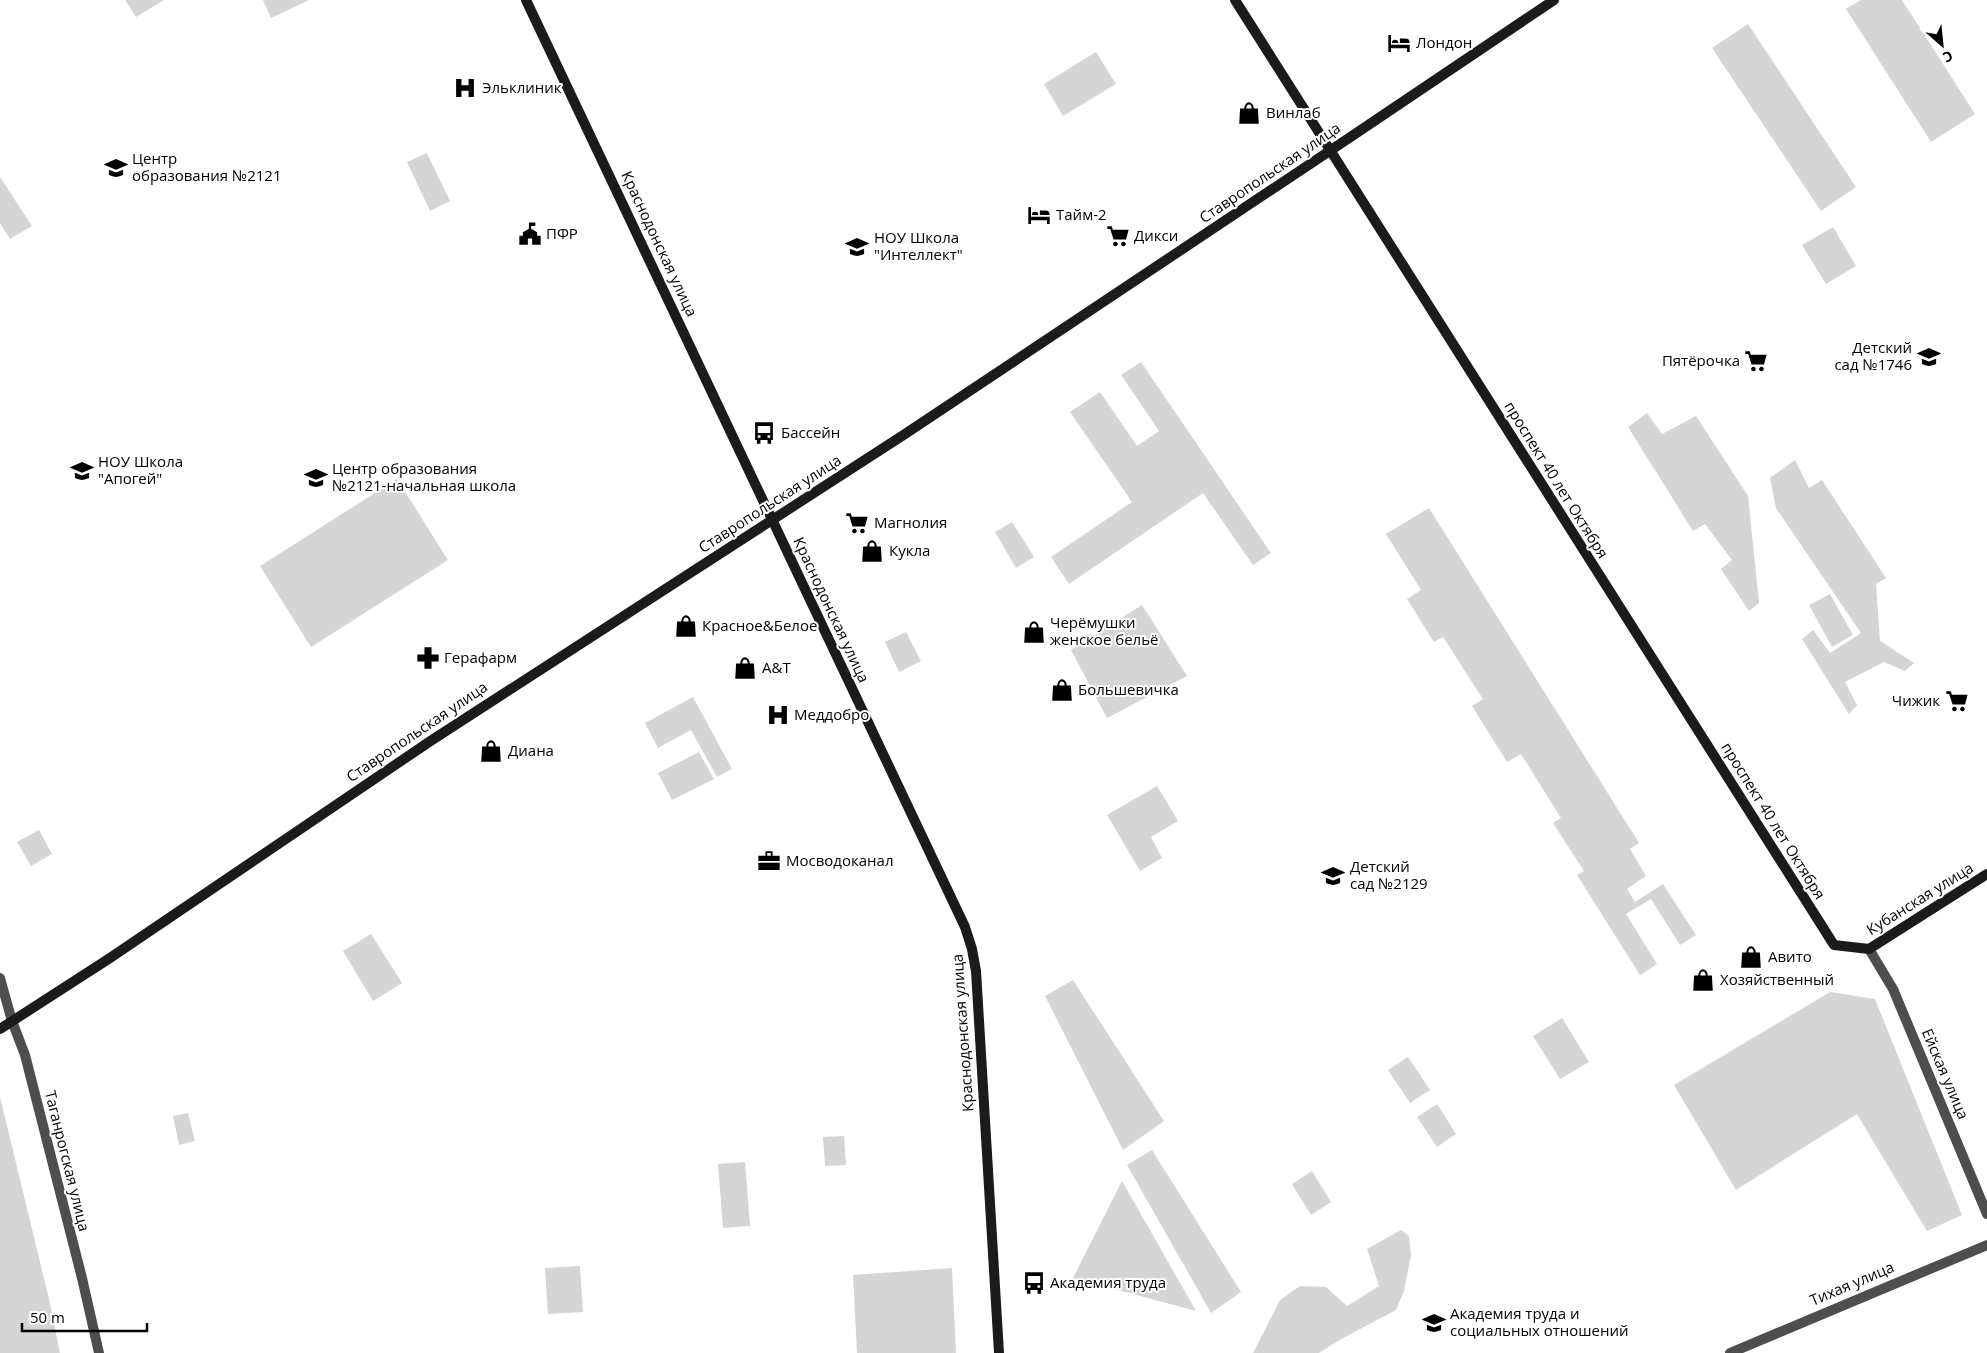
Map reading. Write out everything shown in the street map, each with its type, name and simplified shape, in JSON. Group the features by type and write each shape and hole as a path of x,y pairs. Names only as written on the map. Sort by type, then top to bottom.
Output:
{"main road":[{"name":"Краснодонская улица","path":"526,0 905,804 958,911 972,948 976,971 999,1353"},
{"name":"проспект 40 лет Октября","path":"1235,0 1834,945 1869,949"},
{"name":"Ставропольская улица","path":"0,1029 110,958 432,740 773,521 1554,0"},
{"name":"Кубанская улица","path":"1869,949 1987,874"}],"street":[{"name":"Ейская улица","path":"1869,949 1893,989 1987,1214"},
{"name":"Таганрогская улица","path":"0,978 12,1021 25,1055 82,1278 99,1353"},
{"name":"Тихая улица","path":"1730,1353 1987,1245"}],"shaded area":[{"path":"125,0 164,0 136,17"},
{"path":"263,0 309,0 271,18"},
{"path":"1861,0 1902,0 1975,114 1931,142 1846,9"},
{"path":"1748,24 1856,187 1821,211 1712,48"},
{"path":"1096,52 1116,84 1063,116 1044,84"},
{"path":"427,153 450,201 430,211 407,162"},
{"path":"0,177 32,226 10,239 0,223"},
{"path":"1833,227 1856,266 1826,284 1802,245"},
{"path":"1141,362 1271,553 1253,565 1203,493 1069,584 1051,557 1132,502 1070,412 1100,392 1137,446 1159,431 1121,375"},
{"path":"1647,413 1662,434 1696,416 1748,496 1759,603 1749,611 1721,569 1732,560 1705,524 1693,531 1628,427"},
{"path":"1795,460 1809,488 1822,480 1886,578 1876,584 1880,641 1914,663 1905,671 1884,662 1845,682 1857,705 1849,714 1802,639 1813,630 1830,653 1861,633 1776,508 1770,478"},
{"path":"397,479 448,560 311,647 260,566"},
{"path":"1429,508 1639,843 1630,849 1646,876 1627,889 1635,902 1663,884 1696,935 1680,945 1651,899 1626,914 1657,964 1640,975 1577,875 1584,871 1553,823 1561,818 1521,754 1507,762 1472,706 1483,699 1443,637 1434,642 1407,599 1421,590 1386,534"},
{"path":"1012,522 1034,557 1016,568 995,532"},
{"path":"1830,594 1853,635 1832,647 1809,605"},
{"path":"1142,605 1187,676 1107,718 1071,650"},
{"path":"906,632 921,661 899,672 885,642"},
{"path":"693,697 732,769 717,777 691,730 658,748 645,723"},
{"path":"699,752 714,779 672,800 658,773"},
{"path":"1157,786 1178,821 1151,837 1162,858 1140,871 1107,815"},
{"path":"39,830 52,854 31,866 17,842"},
{"path":"371,934 402,983 373,1001 343,951"},
{"path":"1073,980 1164,1121 1123,1150 1045,996"},
{"path":"1830,992 1875,999 1962,1215 1927,1231 1857,1114 1736,1190 1674,1085"},
{"path":"1562,1018 1589,1062 1560,1079 1533,1036"},
{"path":"1408,1057 1430,1090 1410,1103 1388,1070"},
{"path":"0,1097 49,1299 60,1353 0,1353"},
{"path":"1437,1104 1456,1134 1437,1147 1417,1117"},
{"path":"188,1113 195,1141 179,1145 173,1116"},
{"path":"844,1136 846,1165 825,1166 823,1137"},
{"path":"1152,1150 1241,1292 1211,1313 1127,1165"},
{"path":"745,1162 750,1226 723,1228 718,1164"},
{"path":"1312,1171 1331,1202 1311,1215 1292,1184"},
{"path":"1122,1181 1196,1311 1073,1278"},
{"path":"1401,1230 1409,1236 1411,1255 1404,1291 1396,1310 1319,1353 1253,1353 1280,1300 1300,1286 1326,1287 1347,1306 1379,1286 1367,1249"},
{"path":"580,1266 583,1312 548,1314 545,1268"},
{"path":"952,1268 956,1353 857,1353 853,1275"}],"place":[{"name":"Лондон","path":"1399,43"},
{"name":"Эльклиник","path":"465,88"},
{"name":"Винлаб","path":"1249,113"},
{"name":"Центр образования №2121","path":"116,168"},
{"name":"Тайм-2","path":"1039,215"},
{"name":"ПФР","path":"530,234"},
{"name":"Дикси","path":"1118,236"},
{"name":"НОУ Школа \"Интеллект\"","path":"857,247"},
{"name":"Детский сад №1746","path":"1929,357"},
{"name":"Пятёрочка","path":"1756,361"},
{"name":"Бассейн","path":"764,433"},
{"name":"НОУ Школа \"Апогей\"","path":"82,471"},
{"name":"Центр образования №2121-начальная школа","path":"316,478"},
{"name":"Магнолия","path":"857,523"},
{"name":"Кукла","path":"872,551"},
{"name":"Красное&Белое","path":"686,626"},
{"name":"Черёмушки женское бельё","path":"1034,632"},
{"name":"Герафарм","path":"428,658"},
{"name":"A&T","path":"745,668"},
{"name":"Большевичка","path":"1062,690"},
{"name":"Чижик","path":"1957,701"},
{"name":"Меддобро","path":"778,715"},
{"name":"Диана","path":"491,751"},
{"name":"Мосводоканал","path":"769,861"},
{"name":"Детский сад №2129","path":"1333,876"},
{"name":"Авито","path":"1751,957"},
{"name":"Хозяйственный","path":"1703,980"},
{"name":"Академия труда","path":"1034,1283"},
{"name":"Академия труда и социальных отношений","path":"1434,1323"}]}
